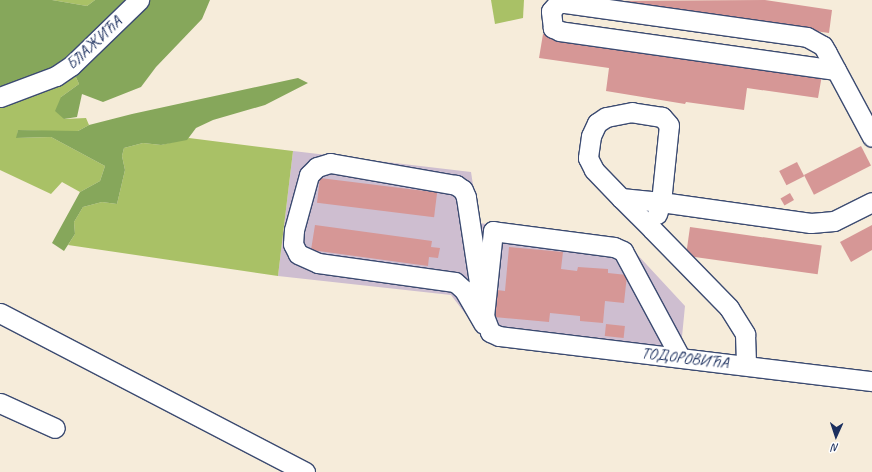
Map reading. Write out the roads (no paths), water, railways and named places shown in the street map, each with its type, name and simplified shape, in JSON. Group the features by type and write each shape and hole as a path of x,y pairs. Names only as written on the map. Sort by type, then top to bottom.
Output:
{"street":[{"name":"БЛАЖИЋА","path":"0,96 56,76 71,66 140,0"},
{"path":"836,70 560,32 553,28 551,11 558,3 565,3 807,37 822,46 836,70 872,137"},
{"path":"683,48 687,20"},
{"path":"652,229 661,202 669,125 662,117 648,113 617,113 606,117 597,124 591,136 588,158 594,170 622,198 652,229 730,308 745,334 746,365"},
{"path":"330,164 446,181 463,190 490,326 464,290 455,282 318,263 298,254 293,244 294,230 309,174 317,167 330,164"},
{"path":"622,198 811,223 834,221 872,202"},
{"path":"490,326 492,231 614,247 628,256 680,357"},
{"path":"0,312 305,472"},
{"name":"ТОДОРОВИЋА","path":"490,326 680,357 872,381"},
{"path":"0,404 55,428"}]}
